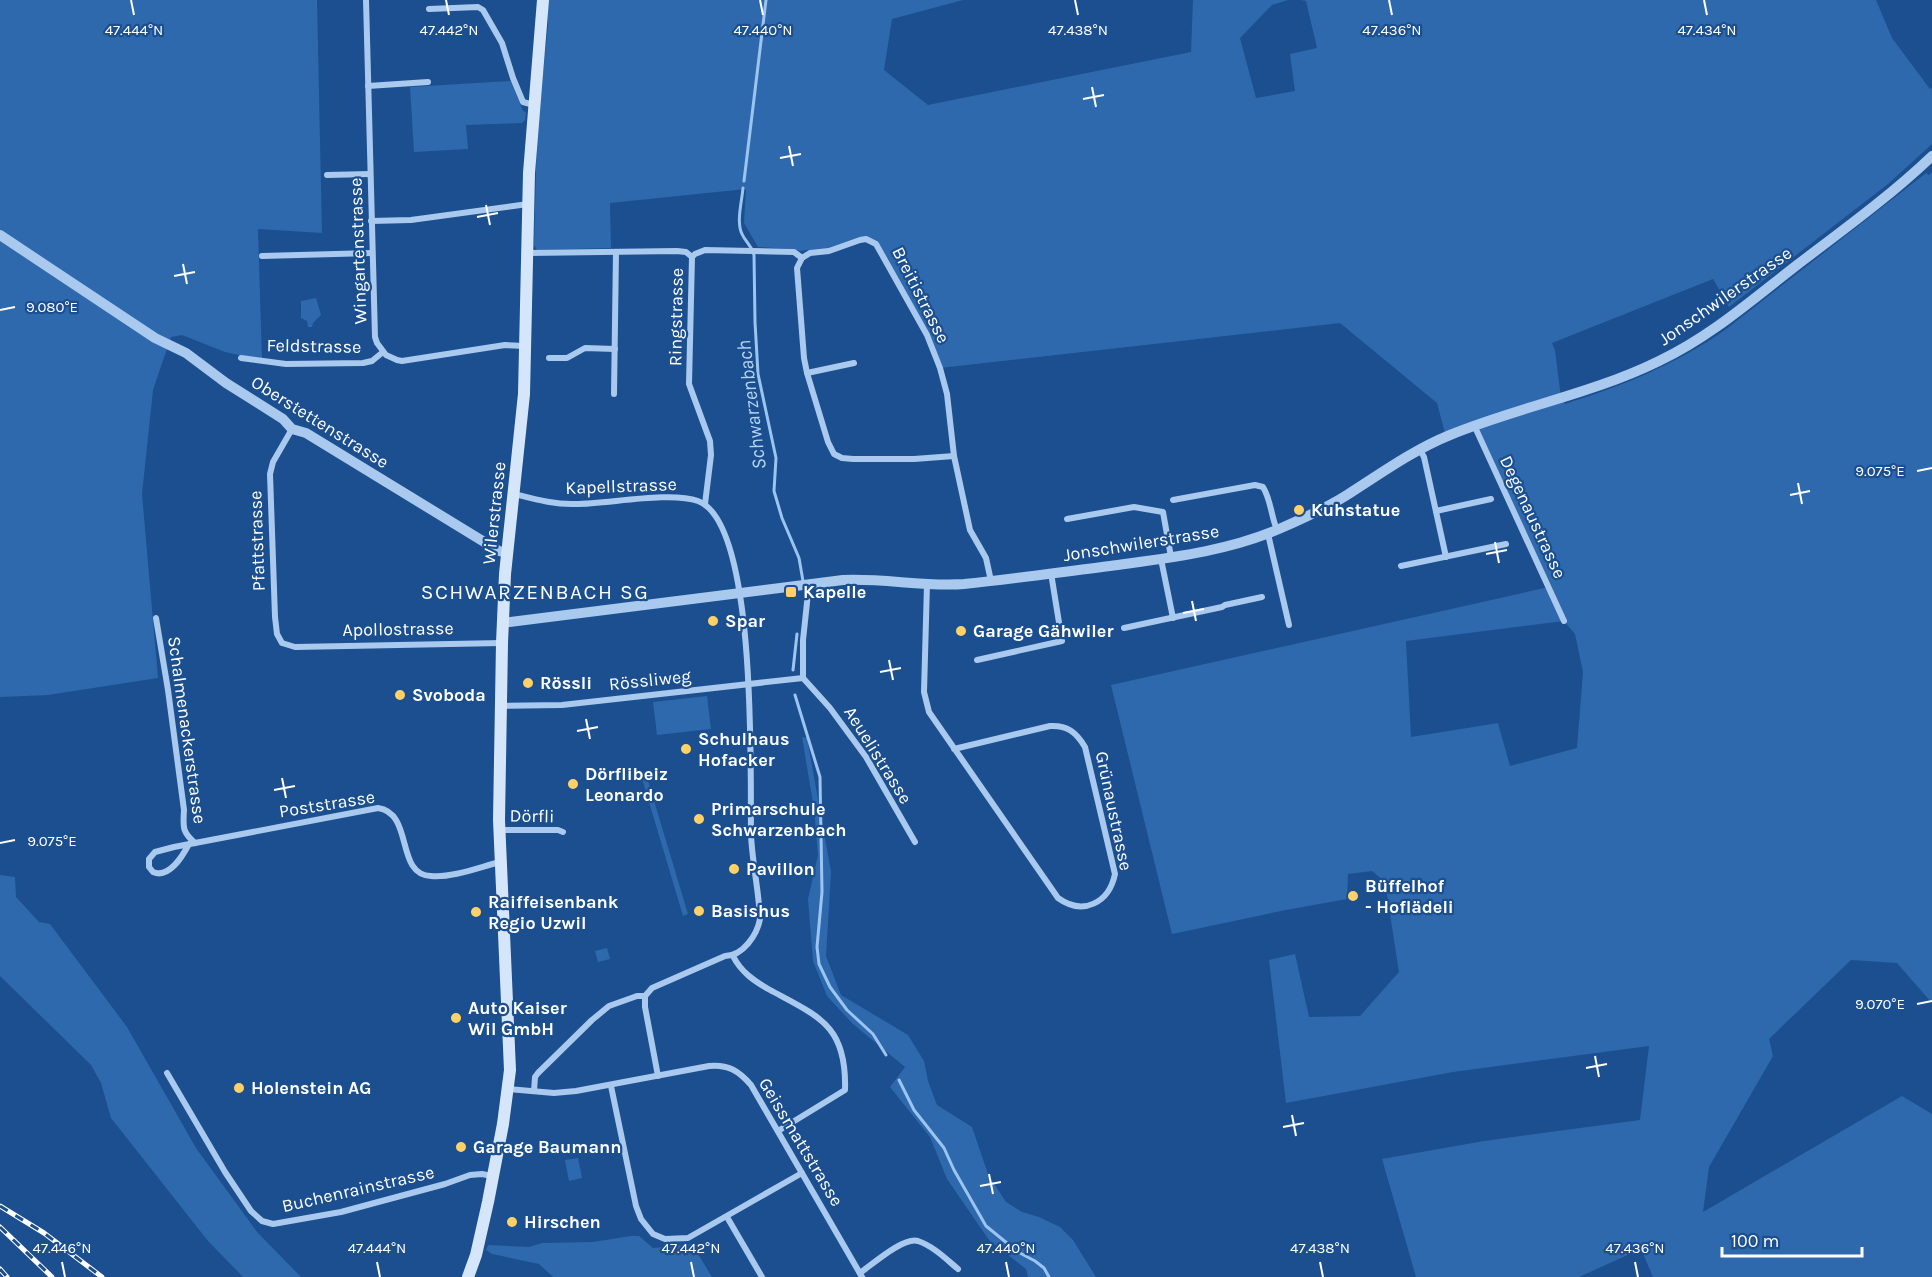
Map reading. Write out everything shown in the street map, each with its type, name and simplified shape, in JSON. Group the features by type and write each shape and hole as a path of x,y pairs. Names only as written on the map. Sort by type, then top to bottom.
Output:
{"main road":[{"name":"Wilerstrasse","path":"468,1277 481,1235 508,1089 510,1051 499,830 502,624 524,394 528,204 543,0"}],"street":[{"name":"Wingartenstrasse","path":"366,0 375,337 383,352"},
{"path":"429,9 471,4 483,10 504,49 523,102 535,105"},
{"path":"368,86 428,82"},
{"name":"Jonschwilerstrasse","path":"502,624 855,579 945,585 991,581 1209,551 1272,532 1315,513 1446,436 1623,377 1662,360 1734,314 1887,195 1932,156"},
{"path":"327,175 370,174"},
{"path":"371,221 411,220 528,204"},
{"name":"Oberstettenstrasse","path":"0,235 144,331 196,359 226,383 283,419 292,429 306,433 499,551 507,553"},
{"name":"Breitistrasse","path":"802,258 810,253 866,239 880,249 927,335 940,369 947,394 954,456 970,530 986,558 991,581"},
{"path":"692,257 705,250 759,250 794,252 802,258 797,268 804,358 828,441 837,456 853,459 914,459 954,456"},
{"name":"Ringstrasse","path":"528,253 677,251 686,252 692,257 689,384 710,441 710,465 705,504"},
{"path":"614,394 616,252"},
{"path":"262,256 372,253"},
{"path":"383,352 391,358 406,361 505,345 526,346"},
{"path":"549,358 567,358 585,348 615,349"},
{"name":"Feldstrasse","path":"241,358 286,364 355,364 372,361 383,352"},
{"path":"807,373 854,363"},
{"name":"Degenaustrasse","path":"1474,425 1564,621"},
{"name":"Pfattstrasse","path":"292,429 273,462 270,481 277,634 282,643 295,647"},
{"path":"1420,450 1424,457 1446,557"},
{"path":"1173,500 1255,485 1263,486 1268,494 1272,532 1289,625"},
{"name":"Kapellstrasse","path":"514,494 562,504 676,498 705,504"},
{"path":"1436,511 1491,499"},
{"path":"658,1076 645,996 652,988 725,956 733,956 750,941 758,929 760,920 752,836 750,685 740,593 726,536 705,504"},
{"path":"1067,519 1134,507 1163,512 1173,618"},
{"path":"1401,566 1506,544"},
{"path":"977,660 1062,641 1051,573"},
{"path":"803,678 803,640 809,584"},
{"name":"Grünaustrasse","path":"927,584 924,692 929,712 954,749 1058,898 1079,906 1094,903 1106,896 1113,887 1115,874 1085,747 1079,736 1069,729 1050,726 954,749"},
{"path":"1124,628 1262,597"},
{"name":"Schalmenackerstrasse","path":"156,618 184,810 183,827 192,844"},
{"name":"Apollostrasse","path":"295,647 502,643"},
{"name":"Rössliweg","path":"500,706 562,705 803,678"},
{"name":"Aeuelistrasse","path":"803,678 830,708 866,757 915,842"},
{"name":"Poststrasse","path":"192,844 167,872 160,874 153,872 149,867 151,855 156,852 192,844 378,808 384,809 393,816 410,861 421,874 433,877 443,876 500,862"},
{"name":"Dörfli","path":"499,830 558,830 563,832"},
{"path":"733,956 737,965 759,984 822,1020 833,1032 841,1046 845,1090 778,1131"},
{"path":"534,1091 535,1077 538,1073 592,1020 609,1006 637,996 645,996"},
{"name":"Geissmattstrasse","path":"508,1089 576,1091 717,1065 732,1068 745,1077 751,1085 861,1275"},
{"name":"Buchenrainstrasse","path":"167,1073 225,1172 251,1211 267,1224 340,1212 445,1184 470,1175 493,1176"},
{"path":"611,1086 635,1204 646,1227 654,1234 665,1239 688,1238 802,1173"},
{"path":"727,1217 762,1277"},
{"path":"861,1275 902,1243 910,1240 929,1246 958,1269"}],"shaded area":[{"path":"0,0 317,0 322,233 258,229 262,360 225,352 182,335 171,337 153,390 142,494 158,678 48,695 0,697"},
{"path":"548,0 963,0 892,19 884,70 928,105 1191,52 1193,0 1288,0 1272,5 1240,38 1256,98 1295,91 1290,54 1317,48 1306,1 1301,0 1876,0 1892,38 1930,89 1932,88 1932,144 1888,184 1729,307 1713,279 1552,343 1555,350 1561,398 1565,404 1648,373 1687,354 1725,330 1926,173 1929,175 1932,172 1932,1003 1897,963 1851,960 1769,1039 1773,1056 1709,1167 1703,1212 1902,1096 1932,1114 1932,1277 1653,1277 1641,1249 1579,1277 1416,1277 1382,1159 1484,1141 1640,1120 1649,1046 1453,1072 1286,1103 1269,960 1295,954 1309,1017 1360,1016 1399,972 1385,882 1372,871 1348,874 1347,899 1172,934 1111,685 1549,587 1474,426 1446,437 1437,403 1340,323 940,368 927,335 880,249 866,239 829,251 758,247 744,223 746,189 610,203 611,248 537,250 534,245 537,134 548,25","holes":["1564,621 1575,634 1583,672 1577,748 1510,766 1498,723 1411,737 1406,641"]},
{"path":"511,81 523,111 526,112 522,123 466,125 468,149 414,152 410,87"},
{"path":"316,298 321,315 312,327 308,327 307,321 301,318 301,301"},
{"path":"707,696 711,729 657,735 653,702"},
{"path":"802,737 807,738 831,872 826,956 841,995 908,1035 924,1061 928,1081 937,1105 972,1127 988,1174 1006,1202 1022,1212 1060,1227 1073,1240 1096,1277 1028,1277 1026,1269 989,1240 947,1179 930,1137 890,1087 905,1067 853,1024 827,996 813,961 808,899 818,855 814,809"},
{"path":"646,774 688,914 683,916 641,775"},
{"path":"0,875 15,877 16,897 39,922 50,924 127,1027 196,1148 257,1232 301,1277 243,1277 208,1241 111,1118 101,1083 91,1065 0,976"},
{"path":"607,948 610,959 598,962 595,951"},
{"path":"578,1158 582,1178 569,1181 565,1160"},
{"path":"639,1236 653,1248 692,1244 712,1277 553,1277 539,1264 492,1254 486,1250 488,1245 529,1247 542,1243 593,1242"}],"waterway":[{"name":"Schwarzenbach","path":"744,181 766,0"},
{"name":"Schwarzenbach","path":"743,188 739,224 754,255 758,374 776,458 774,491 782,518 799,558 803,581"},
{"name":"Schwarzenbach","path":"793,670 797,634"},
{"name":"Schwarzenbach","path":"795,695 820,777 822,892 817,947 819,964 830,987 847,1010 873,1034 886,1055"},
{"name":"Schwarzenbach","path":"899,1080 914,1110 944,1148 986,1226 1018,1252 1044,1268 1049,1277"}],"railway":[{"path":"0,1206 44,1233 102,1277"},
{"path":"0,1227 52,1277"},
{"path":"0,1269 7,1277"}],"place":[{"name":"Kuhstatue","path":"1299,510"},
{"name":"Kapelle","path":"791,592"},
{"name":"Spar","path":"713,621"},
{"name":"Garage Gähwiler","path":"961,631"},
{"name":"Rössli","path":"528,683"},
{"name":"Svoboda","path":"400,695"},
{"name":"Schulhaus Hofacker","path":"686,749"},
{"name":"Dörflibeiz Leonardo","path":"573,784"},
{"name":"Primarschule Schwarzenbach","path":"699,819"},
{"name":"Pavillon","path":"734,869"},
{"name":"Büffelhof - Hoflädeli","path":"1353,896"},
{"name":"Basishus","path":"699,911"},
{"name":"Raiffeisenbank Regio Uzwil","path":"476,912"},
{"name":"Auto Kaiser Wil GmbH","path":"456,1018"},
{"name":"Holenstein AG","path":"239,1088"},
{"name":"Garage Baumann","path":"461,1147"},
{"name":"Hirschen","path":"512,1222"}],"district":[{"name":"SCHWARZENBACH SG","path":"535,592"}]}
